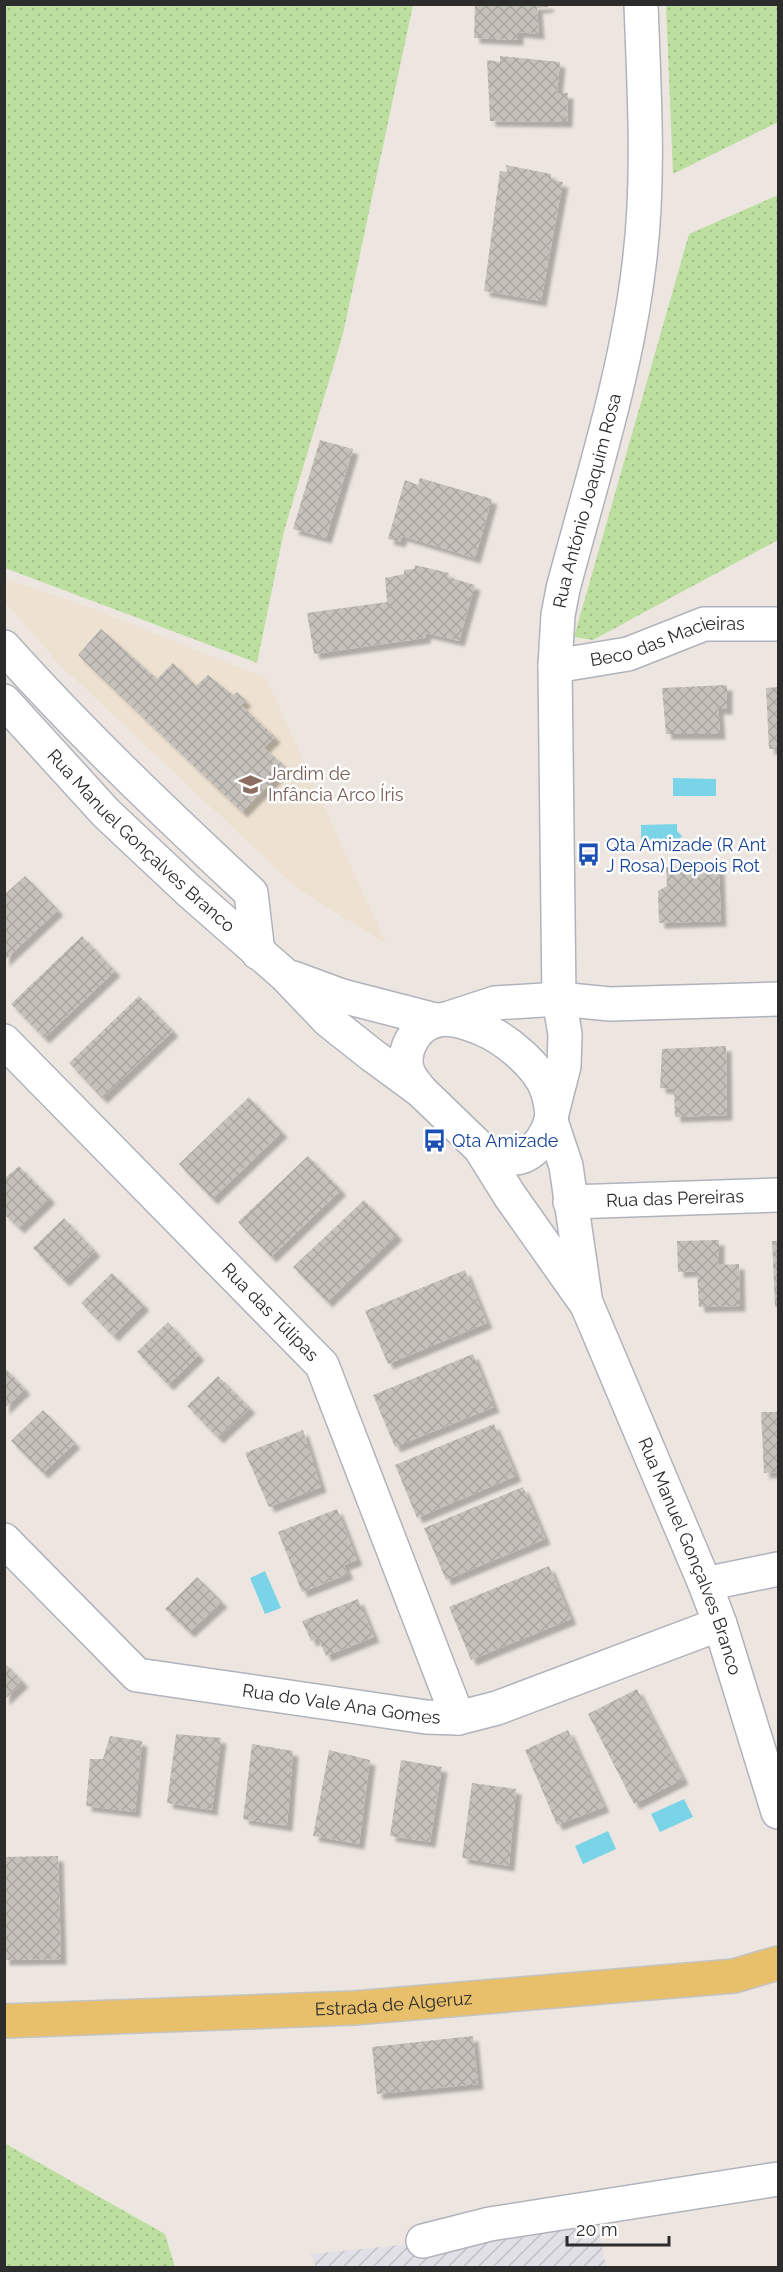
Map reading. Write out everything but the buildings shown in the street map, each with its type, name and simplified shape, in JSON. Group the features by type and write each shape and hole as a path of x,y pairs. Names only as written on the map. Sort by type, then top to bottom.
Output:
{"main road":[{"name":"Estrada de Algeruz","path":"4,2020 354,2008 734,1977 778,1963"}],"street":[{"name":"Rua António Joaquim Rosa","path":"552,1117 564,1066 565,1034 559,999 555,666 558,615 630,328 640,263 645,114 641,4"},
{"name":"Beco das Macieiras","path":"555,666 628,654 704,624 778,624"},
{"path":"4,647 63,712 144,794 251,893 258,953"},
{"name":"Rua Manuel Gonçalves Branco","path":"4,700 106,813 286,976 329,1021 421,1091 480,1148 510,1196 587,1305 705,1584 720,1624 778,1812"},
{"name":"Rua Manuel Gonçalves Branco","path":"286,976 342,996 440,1020 469,1024 494,1034 518,1052 548,1091 552,1117 566,1166 587,1305"},
{"path":"440,1020 495,1003 559,999 609,1004 778,999"},
{"name":"Rua Manuel Gonçalves Branco","path":"421,1091 408,1072 406,1058 410,1042 421,1027 440,1020"},
{"name":"Rua das Túlipas","path":"4,1041 322,1365 458,1718"},
{"name":"Rua Manuel Gonçalves Branco","path":"480,1148 498,1157 517,1158 534,1149 545,1135 552,1117"},
{"name":"Rua das Pereiras","path":"570,1202 778,1195"},
{"name":"Rua do Vale Ana Gomes","path":"4,1540 137,1675 426,1718 458,1718 497,1708 720,1624"},
{"path":"705,1584 778,1569"},
{"path":"423,2241 490,2224 778,2179"}],"shaded area":[{"name":"Jardim de Infância Arco Íris","path":"4,578 94,609 266,678 386,944 298,889 58,663 5,602"},
{"path":"598,2225 606,2267 316,2268 311,2254"}],"green space":[{"path":"4,5 413,5 343,334 284,531 257,663 5,568"},
{"path":"666,5 778,5 778,122 673,174"},
{"path":"778,195 778,540 593,640 574,637 689,234"},
{"path":"4,2143 165,2234 175,2267 5,2267"}],"water":[{"path":"673,778 716,779 716,796 673,796"},
{"path":"677,824 677,831 682,836 677,842 677,849 641,849 641,825"},
{"path":"265,1571 281,1608 265,1614 250,1578"},
{"path":"684,1799 693,1817 660,1832 651,1814"},
{"path":"608,1831 616,1849 583,1864 575,1846"}],"place":[{"name":"Jardim de Infância Arco Íris","path":"250,784"},
{"name":"Qta Amizade (R Ant J Rosa) Depois Rot","path":"588,855"},
{"name":"Qta Amizade","path":"434,1141"}]}
